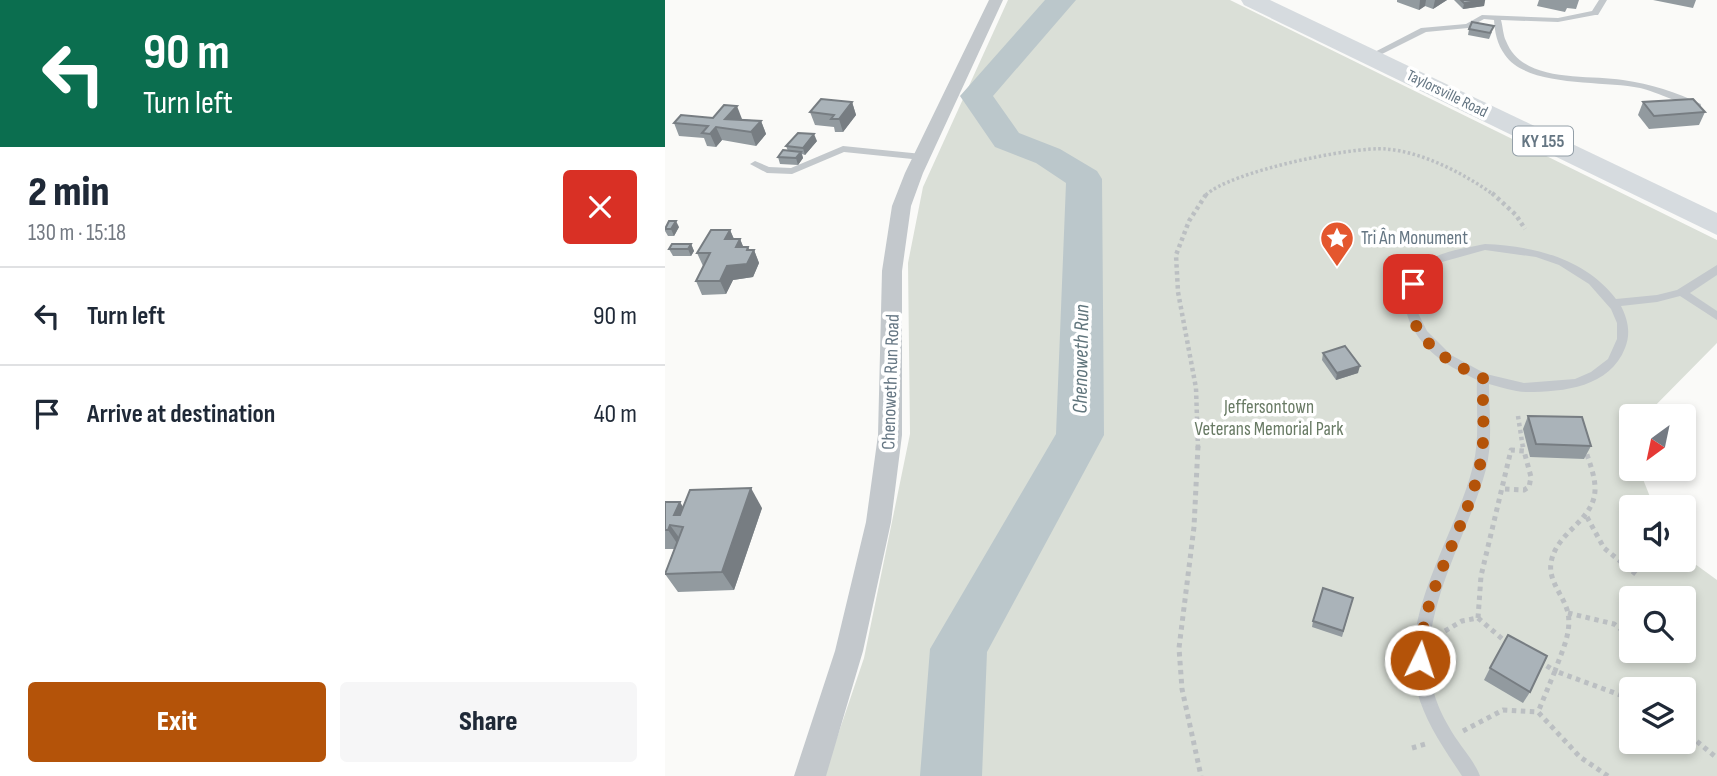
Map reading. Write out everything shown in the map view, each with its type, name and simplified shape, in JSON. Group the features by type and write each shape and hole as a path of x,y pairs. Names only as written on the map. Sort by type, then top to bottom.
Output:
{"main road":[{"name":"Taylorsville Road","path":"1252,0 1717,225"}],"street":[{"name":"Chenoweth Run Road","path":"810,776 828,723 864,589 887,471 893,395 896,240 906,194 996,0"}],"lane":[{"path":"1369,57 1424,30 1468,26 1482,17 1558,20 1582,17 1595,13 1603,0"},
{"path":"1497,17 1497,34 1518,65 1566,79 1644,86 1672,93 1698,107"},
{"path":"755,164 767,170 792,171 843,149 922,157"},
{"path":"1485,247 1527,251 1548,257 1585,276 1613,303 1622,326 1620,349 1612,363 1598,374 1569,385 1533,388 1483,378 1441,355 1416,327 1409,297 1421,272 1433,262 1448,254 1485,247"},
{"path":"1613,303 1683,293 1701,284 1717,269"},
{"path":"1683,293 1717,316"},
{"path":"1472,776 1445,737 1423,684 1420,638 1424,617 1464,519 1480,465 1483,378"}],"path":[{"path":"1201,776 1179,662 1193,538 1198,450 1196,387 1176,267 1178,244 1207,193 1235,179 1359,150 1389,150 1440,167 1482,187 1513,211 1525,229"},
{"path":"1505,489 1529,488 1531,477 1518,416"},
{"path":"1538,712 1555,671 1569,624 1568,613 1550,566 1553,550 1561,537 1587,517 1595,494 1584,442"},
{"path":"1478,618 1477,595 1481,570 1505,489 1511,450 1524,451"},
{"path":"1587,517 1604,548 1637,575"},
{"path":"1568,613 1614,624 1619,628"},
{"path":"1441,634 1462,621 1478,618 1516,648"},
{"path":"1535,659 1555,671 1619,695"},
{"path":"1412,748 1463,731 1503,710 1538,712 1580,757 1608,776"},
{"path":"1459,722 1463,731"},
{"path":"1696,741 1717,758"}],"green space":[{"name":"Jeffersontown Veterans Memorial Park","path":"1008,0 1230,0 1717,240 1717,343 1657,404 1619,404 1619,481 1644,481 1649,495 1619,495 1619,572 1696,572 1696,565 1717,580 1717,776 824,776 864,658 910,434 908,263 923,187"}],"building":[{"path":"1461,0 1485,0 1464,3"},
{"path":"1472,22 1494,26 1490,33 1469,29"},
{"path":"821,99 852,102 839,119 831,119 834,115 810,112"},
{"path":"1693,99 1705,112 1654,116 1643,102"},
{"path":"724,105 737,106 725,119 761,121 751,132 716,127 710,134 702,133 708,126 674,123 681,115 713,118"},
{"path":"798,133 814,134 803,148 786,146"},
{"path":"783,150 801,152 796,158 778,157"},
{"path":"669,221 676,221 671,229 665,229"},
{"path":"711,230 730,230 725,239 740,239 736,247 754,250 747,264 727,266 720,281 696,281 710,253 697,253"},
{"path":"672,244 691,244 688,249 669,249"},
{"path":"1345,346 1360,366 1337,373 1323,353"},
{"path":"1528,416 1582,417 1591,446 1536,444"},
{"path":"751,488 722,572 665,574 683,527 670,525 668,530 665,530 665,502 680,502 674,515 680,515 690,490"},
{"path":"1323,588 1353,598 1343,631 1313,621"},
{"path":"1508,635 1547,656 1530,692 1490,668"}],"waterway":[{"name":"Chenoweth Run","path":"951,776 959,649 1080,435 1084,179 1048,156 1007,140 976,96 1043,17 1062,0"}],"place":[{"name":"Tri Ân Monument","path":"1337,268"}],"route":[{"path":"1413,284 1409,297 1410,312 1426,342 1461,368 1483,378 1480,465 1464,519 1424,617 1420,660"}]}
